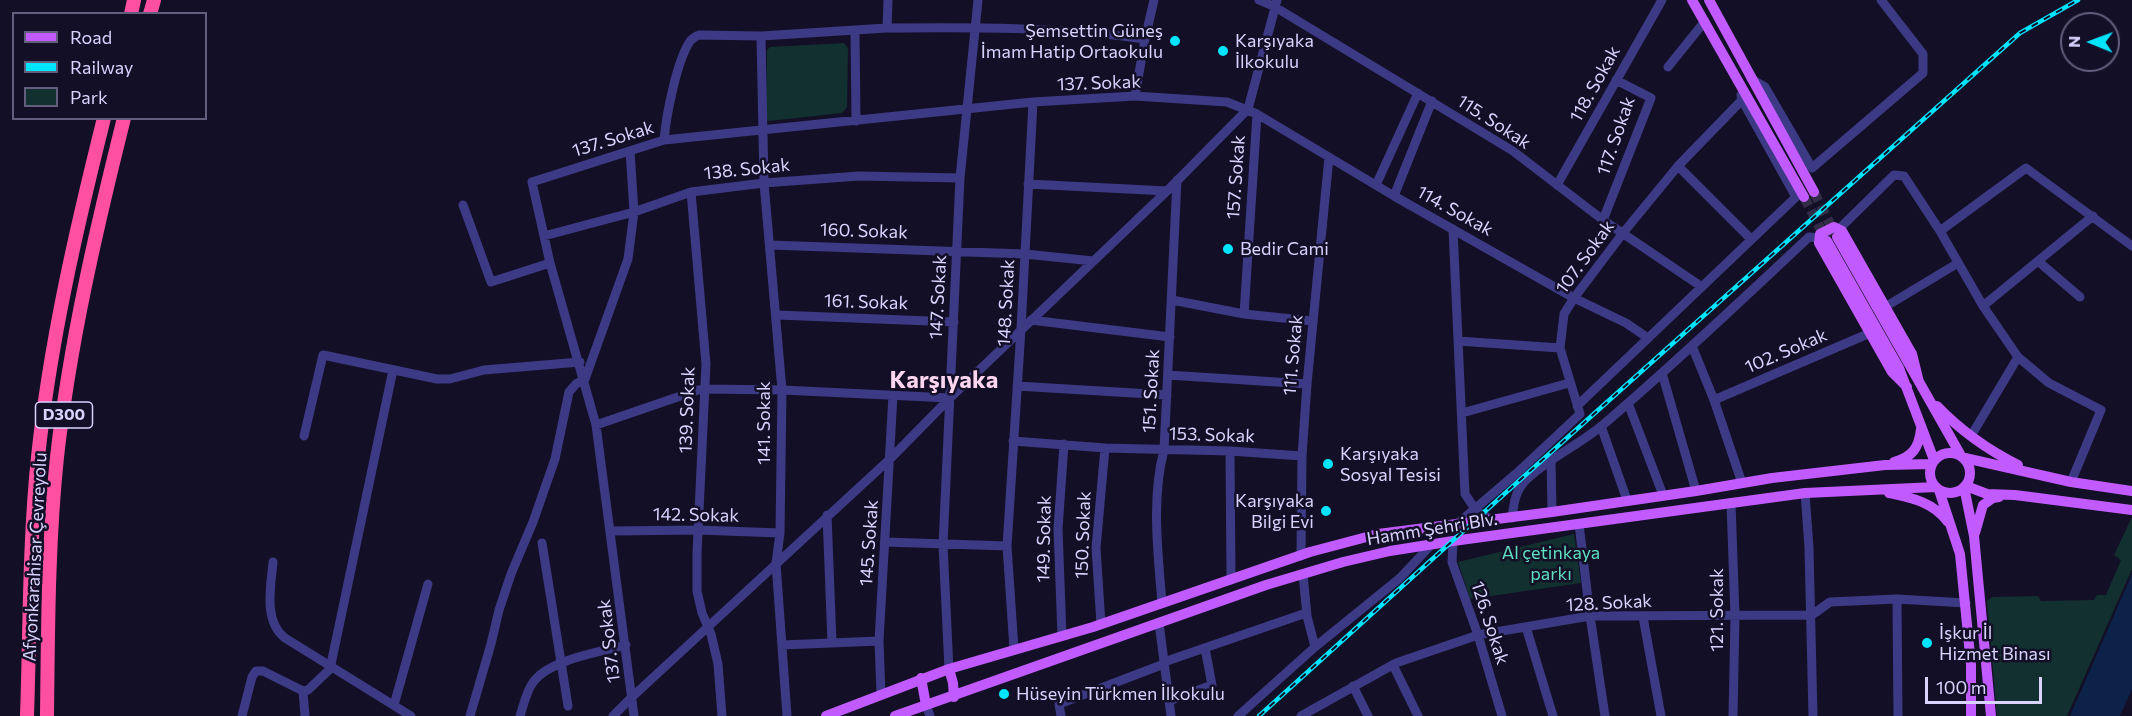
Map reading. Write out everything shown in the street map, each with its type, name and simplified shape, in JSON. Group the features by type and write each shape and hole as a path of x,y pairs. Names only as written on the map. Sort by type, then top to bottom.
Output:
{"highway":[{"name":"Afyonkarahisar Çevreyolu","path":"27,716 32,547 38,458 66,282 104,120"},
{"name":"Afyonkarahisar Çevreyolu","path":"47,716 51,547 57,457 83,289 124,120"},
{"path":"21,716 28,678"},
{"path":"47,678 57,716"}],"main road":[{"path":"1692,0 1741,86 1809,195 1709,0"},
{"path":"1907,387 1892,372 1819,243 1830,236 1842,231 1912,354 1919,382"},
{"path":"1830,236 1919,382 1970,472 1965,486 1974,536 1991,716"},
{"path":"1830,236 1899,368 1933,462 1930,476 1937,488 1960,554 1971,665 1971,716"},
{"path":"1924,392 1951,420 1971,436 2000,456 2035,473"},
{"path":"1885,465 1909,456 1916,449 1920,440 1921,425"},
{"path":"1933,462 1943,453 1954,453 2070,482 2132,491"},
{"name":"Hamm Şehri Blv.","path":"826,716 921,678 1101,624 1301,555 1378,534 1512,518 1742,483 1885,465 1933,462"},
{"path":"1937,488 1952,493 1965,486 1987,494 2015,495 2132,510"},
{"name":"Hamm Şehri Blv.","path":"895,716 928,711 954,697 1159,623 1343,562 1432,544 1806,493 1937,488"},
{"path":"1876,491 1921,500 1943,515 1951,527"},
{"path":"1974,536 1983,505 1993,498 2015,495"},
{"path":"949,669 954,697"},
{"path":"921,678 928,711"}],"street":[{"path":"887,28 888,0"},
{"name":"147. Sokak","path":"949,669 943,545 960,178 965,110 978,0"},
{"path":"1135,96 1144,39 1154,0"},
{"name":"115. Sokak","path":"1259,0 1276,3 1513,151 1603,220 1702,287"},
{"name":"118. Sokak","path":"1557,185 1662,0"},
{"path":"1751,78 1765,87 1812,168 1923,73 1923,54 1881,0"},
{"name":"157. Sokak","path":"1244,314 1252,112 1276,3"},
{"path":"1668,67 1705,21"},
{"path":"664,140 680,65 692,40 699,35 761,36 855,32 887,28 974,27 1105,34 1144,39"},
{"path":"855,32 855,121"},
{"name":"141. Sokak","path":"761,36 764,183 782,390 780,533 776,563 787,716"},
{"name":"117. Sokak","path":"1603,220 1651,98 1616,80"},
{"path":"1456,525 1580,414 1577,406 1796,197 1742,100 1741,86"},
{"path":"1376,185 1418,93"},
{"name":"137. Sokak","path":"634,716 612,531 596,425 585,379 550,262 532,182 664,140 1033,102 1135,96 1227,102 1252,112"},
{"name":"107. Sokak","path":"1577,406 1560,348 1564,314 1623,233 1678,166 1742,100"},
{"path":"1395,196 1431,101"},
{"name":"148. Sokak","path":"1014,650 1007,546 1033,102"},
{"path":"613,716 891,458 1031,320 1252,112"},
{"name":"114. Sokak","path":"1252,112 1574,298 1626,323 1648,338"},
{"path":"470,716 499,610 555,459 569,392 585,379 628,259 634,212 630,151"},
{"name":"111. Sokak","path":"1301,555 1302,456 1307,384 1329,158"},
{"path":"1678,166 1751,239"},
{"path":"1940,231 2025,168 2132,246"},
{"path":"1512,518 1515,497 1525,482 1551,460 1601,426 1628,403 1809,237 1830,236 1894,175 1904,176 1940,231 1983,306 2018,357 2049,383 2101,410 2070,482"},
{"name":"138. Sokak","path":"544,236 634,212 691,192 764,183 859,176 960,178"},
{"name":"151. Sokak","path":"1162,603 1158,555 1157,474 1164,450 1178,180"},
{"path":"1029,184 1167,191"},
{"name":"139. Sokak","path":"691,192 706,364 697,591 718,664 722,716"},
{"path":"463,205 491,282 550,262"},
{"path":"1983,306 2093,216"},
{"path":"1453,229 1466,494 1475,509 1491,520"},
{"name":"160. Sokak","path":"770,245 957,250 1093,261"},
{"path":"2039,262 2080,297"},
{"path":"1885,307 1958,263"},
{"path":"1172,300 1244,314 1312,321"},
{"name":"161. Sokak","path":"777,315 954,322"},
{"path":"1031,320 1170,337"},
{"name":"102. Sokak","path":"1714,400 1870,333"},
{"path":"1458,341 1560,348"},
{"path":"1692,346 1714,400 1742,483"},
{"path":"304,436 323,355 437,379 450,379 484,370 580,362"},
{"path":"1971,436 2018,357"},
{"path":"242,716 252,677 256,671 263,671 303,691 308,690 327,674 331,665 393,370"},
{"path":"1662,373 1696,491"},
{"path":"1168,375 1307,384"},
{"path":"1462,413 1569,383"},
{"path":"1017,386 1167,395"},
{"path":"596,425 706,389 782,390 950,398"},
{"name":"145. Sokak","path":"881,694 879,641 893,395"},
{"path":"1628,403 1663,495"},
{"path":"1601,426 1627,500"},
{"name":"153. Sokak","path":"1013,441 1105,448 1230,451 1302,456"},
{"name":"149. Sokak","path":"1062,636 1058,529 1064,444"},
{"name":"150. Sokak","path":"1101,624 1096,548 1105,448"},
{"path":"1230,451 1230,580"},
{"path":"1551,460 1552,512"},
{"path":"1806,493 1812,615 1813,716"},
{"name":"121. Sokak","path":"1731,503 1735,616 1732,716"},
{"path":"827,515 832,643"},
{"path":"1579,524 1605,716"},
{"name":"142. Sokak","path":"612,531 698,530 780,533"},
{"name":"126. Sokak","path":"1453,541 1452,562 1478,635 1502,716"},
{"path":"885,542 1007,546"},
{"path":"542,543 568,706"},
{"path":"1238,716 1315,647 1400,578 1432,544"},
{"path":"273,562 270,593 275,627 285,638 411,716"},
{"path":"1303,574 1306,613 1315,647"},
{"path":"394,705 428,584"},
{"path":"1897,598 1898,716"},
{"name":"128. Sokak","path":"1306,714 1393,665 1478,635 1590,616 1812,615 1830,602 1897,598 1966,603"},
{"path":"1061,716 1059,704 1164,663 1306,613"},
{"path":"1643,617 1661,716"},
{"path":"1159,623 1170,716"},
{"path":"1526,627 1553,716"},
{"path":"782,645 879,641"},
{"path":"520,716 526,695 533,682 542,673 561,663 626,645"},
{"path":"1169,701 1212,685 1205,648"},
{"path":"1393,665 1418,716"},
{"path":"1353,686 1368,716"},
{"path":"303,691 305,716"}],"green space":[{"path":"844,43 848,48 847,107 842,113 769,121 766,119 767,50 770,47"},
{"path":"2132,517 2132,569 2067,716 1997,716 1987,601 1992,597 2038,596 2041,601 2094,600 2097,595 2106,595 2121,560 2114,555"},
{"name":"Al çetinkaya parkı","path":"1574,534 1581,583 1470,599 1458,562"}],"water":[{"path":"2132,574 2132,689 2120,716 2070,716"}],"tunnel":[{"path":"1814,192 1835,234"},
{"path":"1804,197 1826,239"}],"railway":[{"path":"1259,716 2020,33 2078,0"}],"place":[{"name":"Şemsettin Güneş İmam Hatip Ortaokulu","path":"1175,41"},
{"name":"Karşıyaka İlkokulu","path":"1223,51"},
{"name":"Bedir Cami","path":"1228,249"},
{"name":"Karşıyaka Sosyal Tesisi","path":"1328,464"},
{"name":"Karşıyaka Bilgi Evi","path":"1326,511"},
{"name":"İşkur İl Hizmet Binası","path":"1927,643"},
{"name":"Hüseyin Türkmen İlkokulu","path":"1004,694"}],"district":[{"name":"Karşıyaka","path":"944,380"}]}
